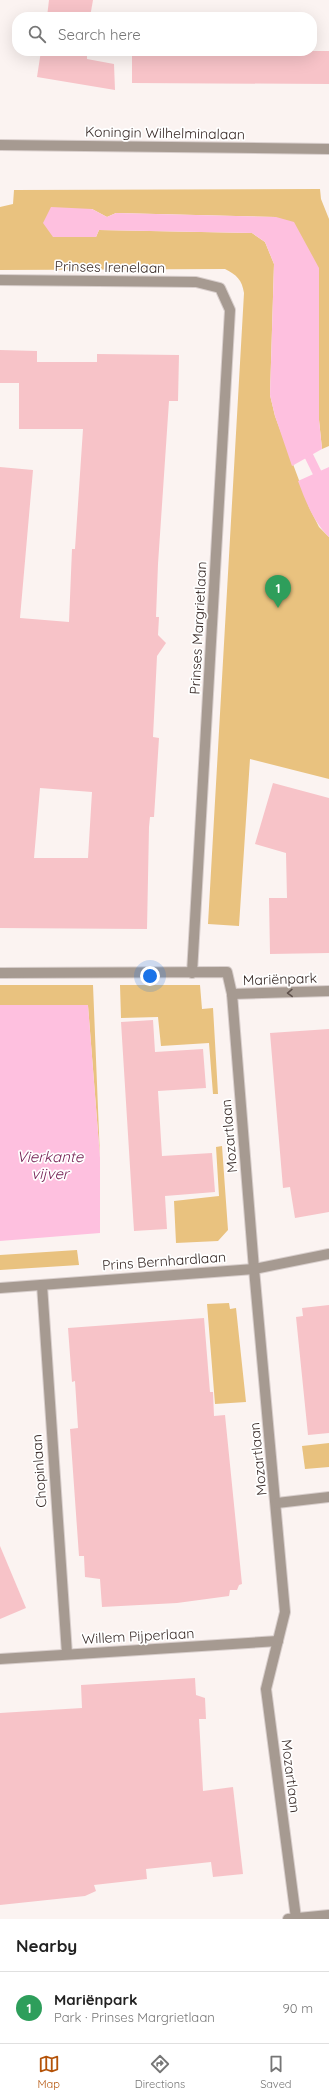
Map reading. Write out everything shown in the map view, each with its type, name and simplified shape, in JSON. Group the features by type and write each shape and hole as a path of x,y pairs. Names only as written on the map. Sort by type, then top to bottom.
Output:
{"street":[{"name":"Koningin Wilhelminalaan","path":"0,145 329,150"},
{"name":"Prinses Irenelaan","path":"0,280 196,282 220,288"},
{"name":"Prinses Margrietlaan","path":"192,973 230,310 220,288"},
{"name":"Mozartlaan","path":"192,973 227,972 232,994 254,1269 277,1503 285,1612 266,1689 292,1919"},
{"path":"0,973 192,973"},
{"name":"Mariënpark","path":"232,994 329,991"},
{"name":"Prins Bernhardlaan","path":"0,1288 254,1269 329,1254"},
{"name":"Chopinlaan","path":"42,1285 67,1654"},
{"path":"277,1503 329,1497"},
{"name":"Willem Pijperlaan","path":"0,1659 278,1642"},
{"path":"292,1919 329,1914"}],"shaded area":[{"path":"320,189 321,199 329,219 329,446 322,449 319,420 276,217 116,213 107,217 92,209 96,237 99,230 252,233 265,242 274,264 270,395 275,416 309,507 319,527 329,537 329,779 250,759 239,926 208,924 244,293 243,288 238,278 233,273 225,269 0,270 0,207 13,204 14,190"},
{"path":"0,985 93,985 100,1158 88,1006 0,1005"},
{"path":"120,985 200,985 202,1009 213,1008 218,1094 213,1094 209,1043 161,1046 158,1017 121,1018"},
{"path":"222,1146 228,1230 218,1241 176,1243 174,1201 219,1196 216,1147"},
{"path":"77,1250 79,1265 0,1270 0,1255"},
{"path":"229,1303 230,1309 236,1308 246,1402 215,1404 207,1304"},
{"path":"329,1443 329,1467 305,1469 302,1446"}],"water":[{"path":"51,207 92,209 107,217 116,213 276,217 294,222 319,268 319,420 322,449 292,466 275,416 270,395 274,264 265,242 252,233 99,230 96,237 53,237 43,223"},
{"path":"329,467 329,537 314,518 298,481"},
{"name":"Vierkante vijver","path":"0,1005 88,1005 100,1158 100,1233 0,1241"}],"building":[{"path":"49,0 93,0 91,12 48,12"},
{"path":"317,51 329,51 329,84 132,83 132,56 317,56"},
{"path":"40,56 87,56 87,59 114,64 115,90 37,77"},
{"path":"0,350 37,351 37,362 97,362 97,354 179,355 178,401 169,401 158,564 156,617 159,617 158,635 166,643 157,656 153,737 159,738 154,817 150,817 149,827 147,929 0,928 0,467 33,470 20,618 69,622 72,549 75,549 83,429 19,429 19,383 0,383","holes":["40,788 92,792 88,858 34,858"]},
{"path":"273,783 329,798 329,953 270,954 269,898 287,898 286,853 255,844"},
{"path":"153,1020 155,1052 203,1049 206,1088 158,1091 162,1156 212,1153 215,1192 165,1196 167,1229 134,1231 121,1022"},
{"path":"329,1029 329,1212 295,1218 290,1187 283,1188 270,1033"},
{"path":"329,1305 329,1433 308,1435 296,1317 303,1316 302,1308"},
{"path":"204,1318 210,1392 213,1392 214,1416 225,1415 242,1584 239,1585 237,1590 230,1590 229,1596 177,1603 102,1607 100,1579 85,1577 84,1556 79,1556 70,1429 78,1428 75,1381 72,1382 68,1328"},
{"path":"0,1546 26,1608 0,1619"},
{"path":"195,1678 196,1695 205,1698 206,1719 199,1719 203,1791 233,1787 243,1874 213,1877 211,1862 146,1869 147,1879 94,1885 96,1891 85,1896 0,1905 0,1713 82,1708 81,1685"}],"waterway":[{"path":"304,446 329,497"}],"place":[{"name":"Mariënpark","path":"278,608"}]}
